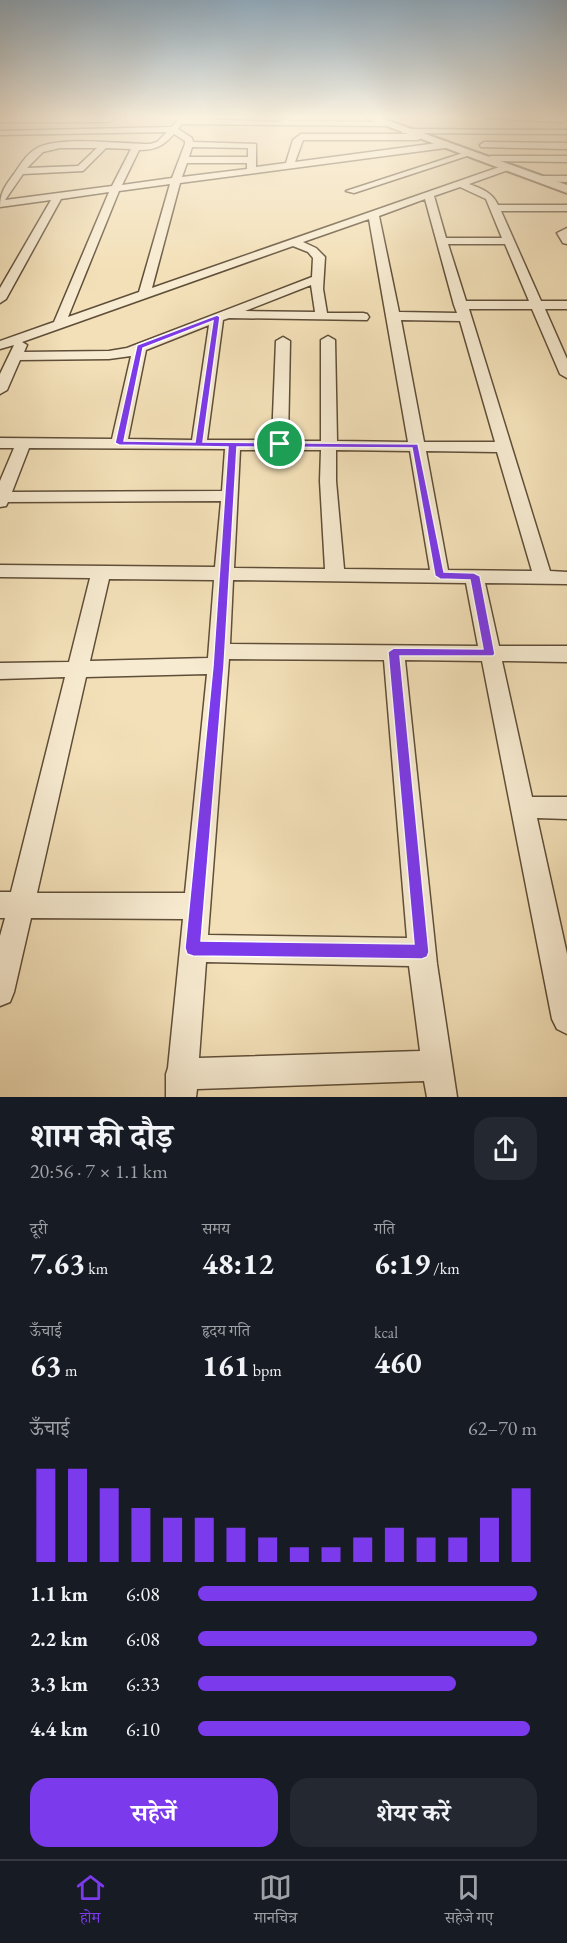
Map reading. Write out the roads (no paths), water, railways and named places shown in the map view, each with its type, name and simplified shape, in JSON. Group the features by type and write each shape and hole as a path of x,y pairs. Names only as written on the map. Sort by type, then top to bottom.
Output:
{"street":[{"path":"74,169 21,171 5,188 0,203 263,169"},
{"path":"59,324 125,169"},
{"path":"144,295 180,169"},
{"path":"351,190 374,169"},
{"path":"0,345 501,169"},
{"path":"509,169 567,189"},
{"path":"538,179 567,179"},
{"path":"458,183 487,195 535,305 562,352 567,374"},
{"path":"5,188 21,188"},
{"path":"45,188 115,188"},
{"path":"428,194 543,578"},
{"path":"0,299 58,196"},
{"path":"493,208 567,208"},
{"path":"373,213 394,316 440,576"},
{"path":"567,231 562,233 567,241"},
{"path":"442,241 507,241"},
{"path":"293,242 317,253 316,279 322,316"},
{"path":"16,356 109,355 130,352 316,279"},
{"path":"394,316 567,304"},
{"path":"220,316 363,317"},
{"path":"199,444 220,316"},
{"path":"0,390 23,337"},
{"path":"328,340 328,481 335,573"},
{"path":"280,444 283,341"},
{"path":"119,443 140,347"},
{"path":"24,442 1,499 229,496"},
{"path":"0,443 503,447"},
{"path":"233,444 219,659 181,1086 438,1065"},
{"path":"0,571 335,573 567,578"},
{"path":"0,992 11,905 77,670 101,571"},
{"path":"474,576 567,1019"},
{"path":"0,670 77,670 219,659 394,652 567,654"},
{"path":"394,652 422,952 442,1097"},
{"path":"523,807 567,808"},
{"path":"11,905 196,906"},
{"path":"193,948 422,952"}]}
